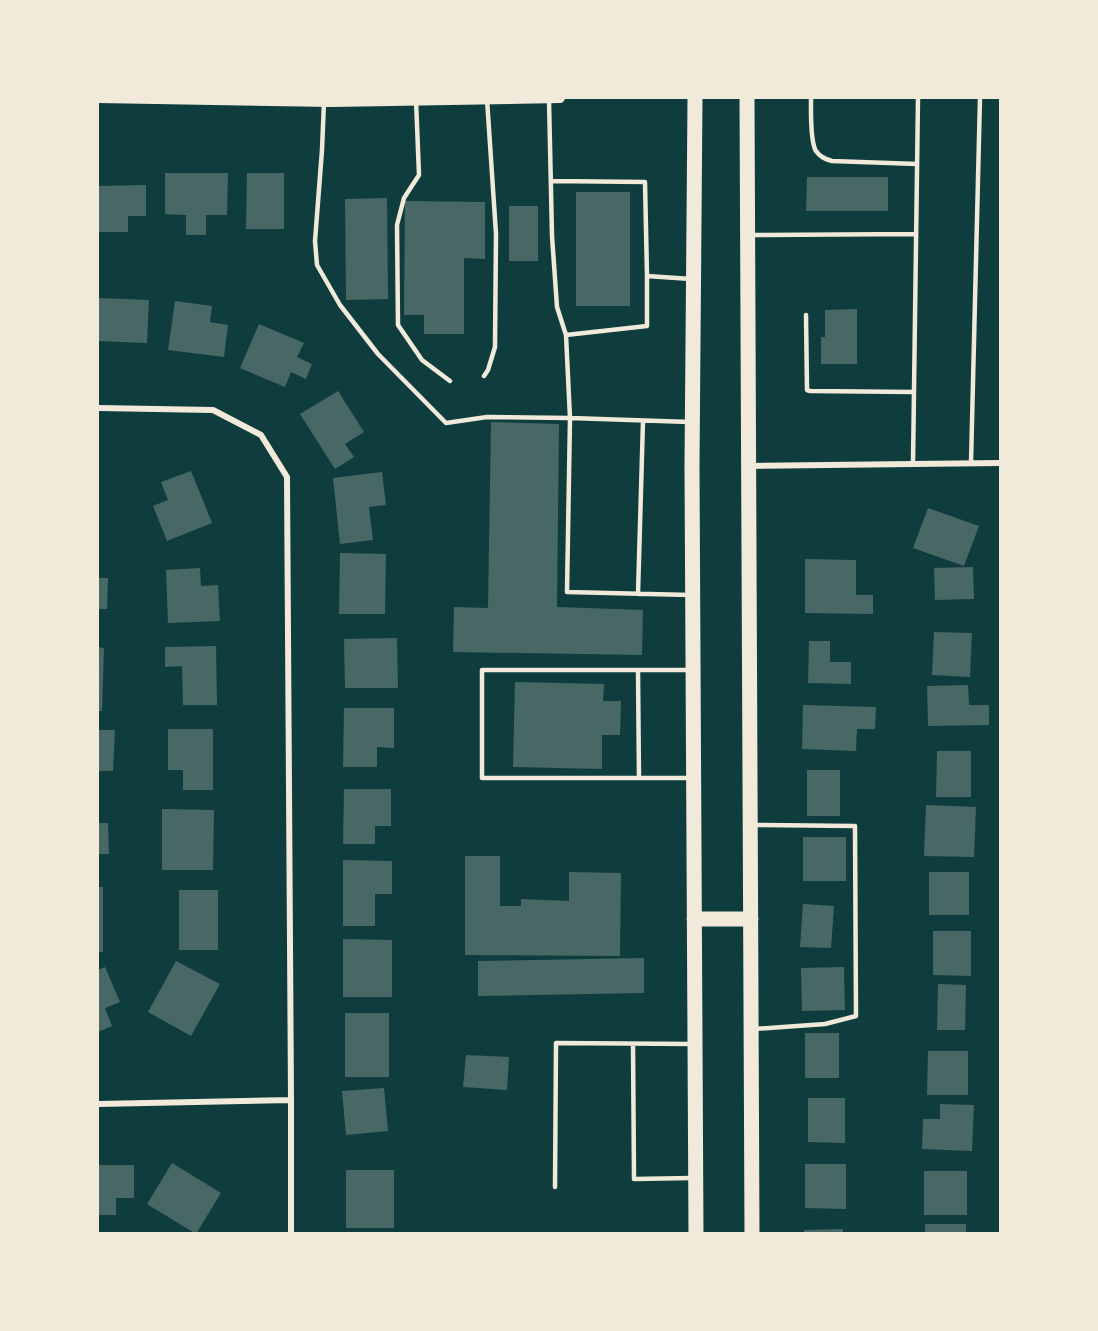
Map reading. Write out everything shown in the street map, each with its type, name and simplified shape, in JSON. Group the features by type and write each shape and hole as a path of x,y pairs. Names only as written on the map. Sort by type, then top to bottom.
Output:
{"main road":[{"path":"695,98 693,670 696,1233"},
{"path":"747,98 752,1233"},
{"path":"694,919 751,920"}],"street":[{"path":"98,98 324,102 560,98"},
{"path":"98,408 213,410 261,435 287,477 291,1233"},
{"path":"748,466 1000,463"},
{"path":"98,1104 291,1100"}],"lane":[{"path":"549,98 552,236 557,307 566,335 570,418 567,592 693,595"},
{"path":"811,98 813,145 816,152 824,159 917,164"},
{"path":"913,464 918,98"},
{"path":"971,463 980,98"},
{"path":"484,376 495,347 496,234 487,99"},
{"path":"416,100 419,175 404,198 396,225 398,325 422,360 450,381"},
{"path":"324,102 315,241 317,265 340,305 378,354 446,423 487,417 693,423"},
{"path":"551,181 645,182 647,326 566,335"},
{"path":"748,235 916,234"},
{"path":"647,276 694,279"},
{"path":"806,315 807,390 914,392"},
{"path":"638,594 643,421"},
{"path":"693,670 482,670 482,778 694,778"},
{"path":"638,670 639,778"},
{"path":"750,825 855,826 856,1005 856,1017 825,1024 751,1030"},
{"path":"555,1187 556,1043 695,1044"},
{"path":"633,1044 634,1179 696,1178"}],"building":[{"path":"165,173 228,173 227,215 206,215 206,235 186,235 186,215 165,214"},
{"path":"247,173 284,173 284,229 246,229"},
{"path":"807,177 888,177 888,211 806,211"},
{"path":"146,185 146,216 128,216 128,232 98,232 98,186"},
{"path":"576,192 630,192 630,306 576,306"},
{"path":"387,198 388,299 346,300 345,199"},
{"path":"405,201 485,202 485,259 464,258 464,334 424,334 424,315 404,315"},
{"path":"509,206 538,206 538,261 509,261"},
{"path":"98,298 149,300 147,343 98,341"},
{"path":"175,301 212,306 210,322 228,325 224,357 168,350"},
{"path":"857,309 857,364 821,364 821,337 825,337 825,310"},
{"path":"259,324 304,343 297,357 312,364 306,379 291,372 285,387 240,368"},
{"path":"338,391 364,432 345,444 354,457 335,469 300,414"},
{"path":"491,422 559,424 557,607 643,610 642,655 453,652 454,607 488,608"},
{"path":"191,471 212,523 167,541 153,506 168,500 161,482"},
{"path":"382,472 386,505 369,507 373,540 340,544 333,478"},
{"path":"928,508 979,526 964,566 913,548"},
{"path":"340,553 386,554 385,614 339,614"},
{"path":"805,559 856,560 856,595 873,595 873,614 805,613"},
{"path":"973,567 974,599 935,600 934,568"},
{"path":"200,568 201,586 218,585 220,621 168,623 166,570"},
{"path":"98,578 108,578 107,609 98,609"},
{"path":"934,632 972,633 970,677 932,675"},
{"path":"397,638 398,688 345,688 344,639"},
{"path":"809,641 830,641 830,662 851,662 851,684 808,683"},
{"path":"216,646 217,705 183,705 182,666 165,667 165,647"},
{"path":"98,647 104,648 102,711 98,711"},
{"path":"515,682 604,684 603,701 621,701 620,735 602,735 602,769 513,767"},
{"path":"968,685 969,705 989,705 989,725 928,726 927,686"},
{"path":"803,705 876,707 875,729 857,729 856,751 802,749"},
{"path":"344,708 394,708 394,748 377,747 377,767 343,767"},
{"path":"168,729 213,729 213,790 183,790 183,770 168,770"},
{"path":"98,730 115,730 113,771 98,771"},
{"path":"937,751 971,751 971,797 936,797"},
{"path":"807,770 840,770 840,816 807,816"},
{"path":"344,789 391,789 391,826 375,826 375,844 343,844"},
{"path":"926,805 976,807 974,857 924,856"},
{"path":"162,809 214,810 213,870 162,870"},
{"path":"98,823 108,823 109,854 98,854"},
{"path":"803,837 846,837 846,881 803,881"},
{"path":"465,856 500,856 500,906 521,906 521,899 569,901 569,872 621,873 620,956 465,955"},
{"path":"343,860 392,861 392,894 375,894 375,926 343,926"},
{"path":"929,872 969,872 969,915 929,915"},
{"path":"98,887 103,887 103,952 98,952"},
{"path":"179,890 218,890 218,950 179,950"},
{"path":"803,904 834,906 831,948 800,947"},
{"path":"933,931 971,931 971,976 933,975"},
{"path":"343,939 392,940 392,997 343,997"},
{"path":"644,958 644,993 478,996 478,961"},
{"path":"176,961 220,984 191,1036 148,1012"},
{"path":"105,967 120,1002 105,1008 112,1026 98,1032 98,970"},
{"path":"844,967 845,1010 802,1011 801,968"},
{"path":"938,984 966,985 965,1030 937,1030"},
{"path":"345,1013 389,1013 389,1077 345,1077"},
{"path":"805,1033 839,1033 839,1078 805,1078"},
{"path":"928,1051 968,1051 968,1095 927,1095"},
{"path":"466,1055 509,1057 507,1090 463,1087"},
{"path":"384,1088 388,1131 346,1135 342,1091"},
{"path":"808,1098 845,1098 845,1143 808,1142"},
{"path":"940,1104 974,1105 972,1151 922,1149 923,1119 940,1119"},
{"path":"172,1163 221,1193 196,1234 147,1204"},
{"path":"805,1164 846,1164 846,1209 805,1208"},
{"path":"98,1165 134,1165 134,1198 116,1198 116,1215 98,1215"},
{"path":"346,1170 394,1170 394,1228 346,1228"},
{"path":"924,1171 967,1171 967,1215 924,1215"},
{"path":"925,1224 966,1224 966,1234 925,1234"},
{"path":"843,1229 843,1234 804,1234 804,1230"}]}
